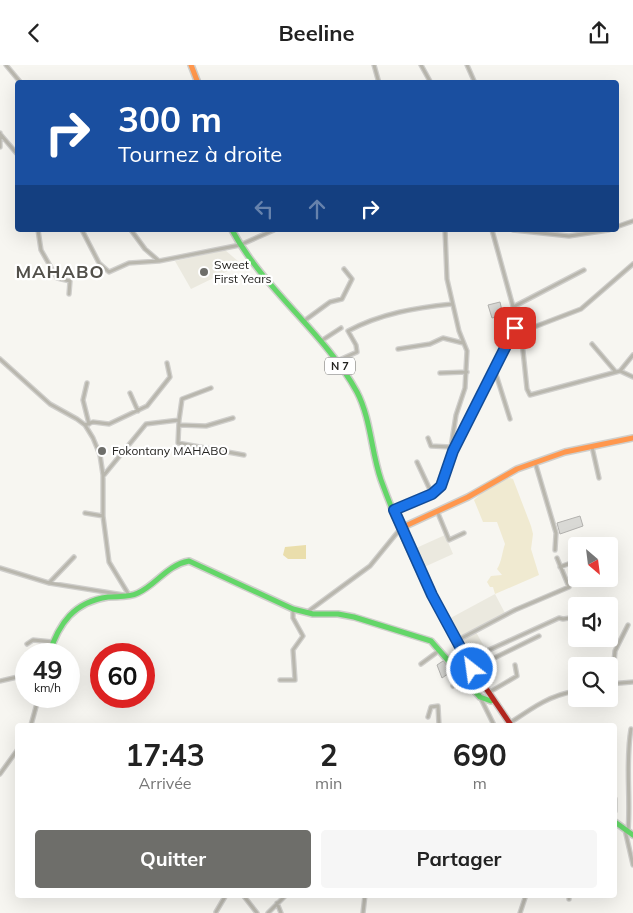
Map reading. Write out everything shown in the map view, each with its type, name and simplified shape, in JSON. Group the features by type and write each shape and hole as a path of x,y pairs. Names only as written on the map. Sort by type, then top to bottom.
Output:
{"street":[{"path":"6,65 18,80"},
{"path":"191,65 197,80"},
{"path":"374,65 378,80"},
{"path":"420,65 429,80"},
{"path":"467,65 474,80"},
{"path":"0,147 1,134"},
{"path":"1,134 15,151"},
{"path":"619,226 633,221"},
{"path":"38,232 41,250 57,278 70,281 69,294"},
{"path":"83,232 99,263 110,272 129,263 159,261 240,245 269,232"},
{"path":"132,232 145,249 159,261"},
{"name":"N 7","path":"233,232 240,245 337,361 361,401 378,471 401,528 456,641 487,694 509,723"},
{"path":"394,510 432,494 441,486 452,449 456,415 465,388 467,351 452,304 447,279 445,232"},
{"path":"493,232 521,331 527,389 530,395 618,371 633,355"},
{"path":"531,232 569,236 594,232"},
{"path":"521,331 581,309 633,264"},
{"path":"304,322 330,302 342,299 352,279 344,269"},
{"path":"513,307 584,270"},
{"path":"337,361 357,352 356,345 348,331 367,320 391,312 452,304"},
{"path":"452,449 517,321"},
{"path":"320,341 340,328"},
{"path":"398,349 430,344 443,338 463,343"},
{"path":"592,344 618,371 633,377"},
{"path":"0,359 50,404 68,411 87,425 108,424 147,407 170,377 167,363"},
{"path":"494,367 510,419"},
{"path":"440,373 467,373"},
{"path":"87,383 83,400 87,425 100,455 103,475 103,516 109,562 130,596"},
{"path":"211,388 182,399 178,443 244,455"},
{"path":"130,393 138,411"},
{"path":"179,425 206,426 226,422 233,418"},
{"path":"103,475 146,424 179,420"},
{"path":"428,438 431,446 452,449"},
{"path":"306,613 370,566 401,528 517,469 535,462 592,446 633,438"},
{"path":"592,446 599,478"},
{"path":"417,462 432,494"},
{"path":"535,462 556,533 555,550"},
{"path":"437,511 449,540 464,533"},
{"path":"85,513 103,516"},
{"path":"49,583 74,557"},
{"path":"456,641 515,610 569,587 557,558"},
{"path":"28,643 33,640 53,642 64,619 77,606 91,599 130,596 151,584 173,565 189,561 293,609 306,613 338,614 354,617 431,641 440,649 480,697 493,723"},
{"path":"560,567 568,564"},
{"path":"0,568 49,583 130,596"},
{"path":"280,680 295,681 293,650 303,636 294,618 293,609"},
{"path":"467,660 559,618 568,618"},
{"path":"614,657 615,651 628,625"},
{"path":"472,669 539,636"},
{"path":"421,664 440,649"},
{"path":"487,694 517,676 515,665"},
{"path":"0,681 15,678"},
{"path":"453,686 466,679"},
{"path":"618,683 633,682"},
{"path":"511,723 546,699 557,694 568,692"},
{"path":"480,697 492,701"},
{"path":"428,717 431,707 438,706 440,723"},
{"path":"32,723 36,708"},
{"path":"631,729 627,765 631,803 629,832 633,865"},
{"path":"0,774 15,753"},
{"path":"617,823 629,832"},
{"path":"216,912 224,898"},
{"path":"245,898 257,913"},
{"path":"268,913 283,898"},
{"path":"363,913 365,898"},
{"path":"520,913 525,898"},
{"path":"277,903 281,913"}],"shaded area":[{"name":"Sweet First Years","path":"225,250 239,262 236,267 191,289 175,261"},
{"path":"510,478 513,479 531,526 533,534 531,549 539,575 495,594 493,587 490,587 487,582 491,576 502,575 497,569 505,544 497,522 483,522 474,500 492,484"},
{"path":"445,535 453,554 422,568 414,549"},
{"path":"306,545 306,559 288,559 283,555 285,547"},
{"path":"495,594 506,615 456,641 445,621"},
{"path":"476,632 486,650 468,658 458,641"}],"building":[{"path":"500,302 503,315 492,318 488,305"},
{"path":"580,516 583,526 560,534 557,523"},
{"path":"443,661 452,671 442,678 437,665"}],"traffic: fast":[{"path":"233,232 261,273 312,330 344,370 357,392 362,402 381,480 400,527 443,618 468,662"},
{"path":"53,643 63,624 77,609 96,600 108,597 134,595 151,585 174,566 189,561 293,609 313,614 338,614 354,617 431,641 480,697 491,701"},
{"path":"617,823 633,835"}],"traffic: slow":[{"path":"191,65 197,80"},
{"path":"401,528 468,497 517,469 565,452 633,438"}],"traffic: jam":[{"path":"468,662 510,723"}],"place":[{"name":"Sweet First Years","path":"204,272"},
{"name":"Fokontany MAHABO","path":"102,451"}],"district":[{"name":"MAHABO","path":"60,272"}],"route":[{"path":"472,669 432,595 394,510 436,492 441,486 453,451 515,328"}]}
